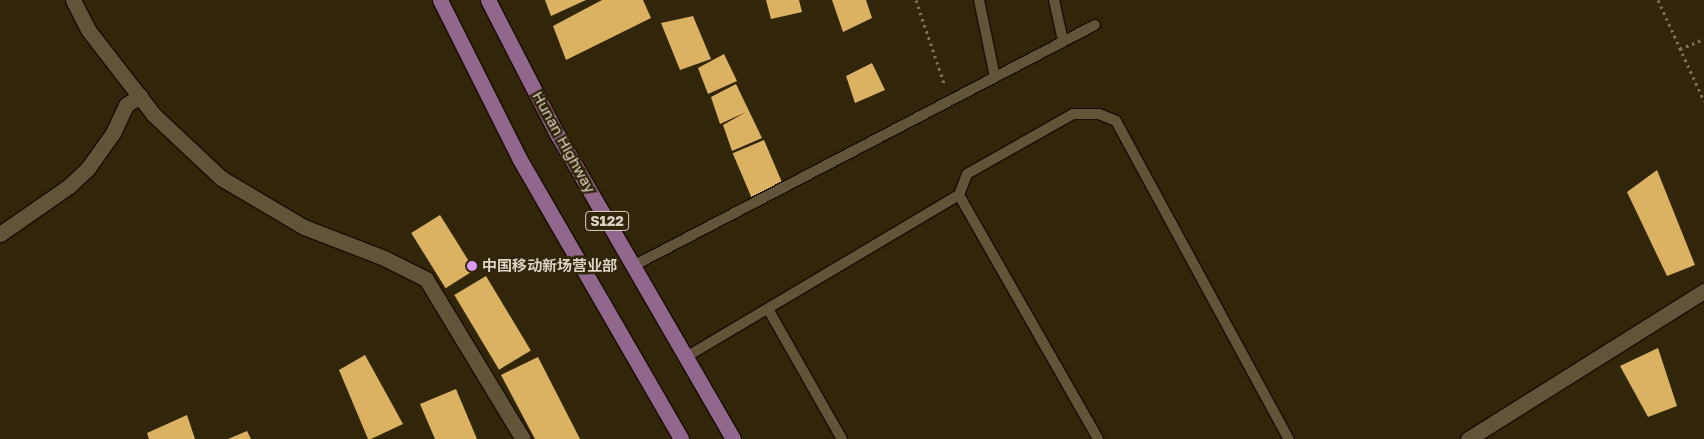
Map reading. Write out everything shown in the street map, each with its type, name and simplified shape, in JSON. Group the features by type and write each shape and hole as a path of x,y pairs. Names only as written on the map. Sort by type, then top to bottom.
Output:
{"main road":[{"name":"S122","path":"440,0 519,158 682,439"},
{"name":"Hunan Highway","path":"488,0 557,134 733,439"}],"street":[{"path":"73,0 89,31 154,115 221,178 304,227 384,258 426,279 523,439"},
{"path":"0,234 69,186 88,168 113,133 126,105 140,96"},
{"path":"1468,439 1704,291"}],"lane":[{"path":"979,0 996,77"},
{"path":"1054,0 1063,41"},
{"path":"633,266 1095,25"},
{"path":"686,357 959,195 967,174 1073,114 1099,114 1116,121 1289,439"},
{"path":"959,195 1098,439"},
{"path":"768,309 842,439"}],"path":[{"path":"916,0 950,100"},
{"path":"1658,0 1704,101"},
{"path":"1680,48 1704,39"}],"building":[{"path":"545,0 586,0 551,16"},
{"path":"602,0 643,0 651,18 566,60 553,26"},
{"path":"766,0 799,0 802,12 771,19"},
{"path":"832,0 866,0 872,18 843,32"},
{"path":"693,16 711,59 680,70 661,23"},
{"path":"724,54 737,81 708,94 698,68"},
{"path":"872,63 885,90 855,103 846,76"},
{"path":"736,84 762,138 732,151 723,125 746,112 720,124 711,97"},
{"path":"764,140 784,186 752,199 733,153"},
{"path":"1657,170 1695,265 1667,276 1627,192"},
{"path":"440,215 474,270 446,288 411,233"},
{"path":"486,276 531,351 499,370 454,295"},
{"path":"1658,348 1677,406 1648,417 1620,366"},
{"path":"365,355 403,424 371,439 368,439 339,370"},
{"path":"538,357 580,439 535,439 501,375"},
{"path":"456,389 477,439 435,439 420,404"},
{"path":"187,415 195,439 149,439 147,433"},
{"path":"247,431 251,439 228,439"}],"place":[{"name":"中国移动新场营业部","path":"472,266"}]}
